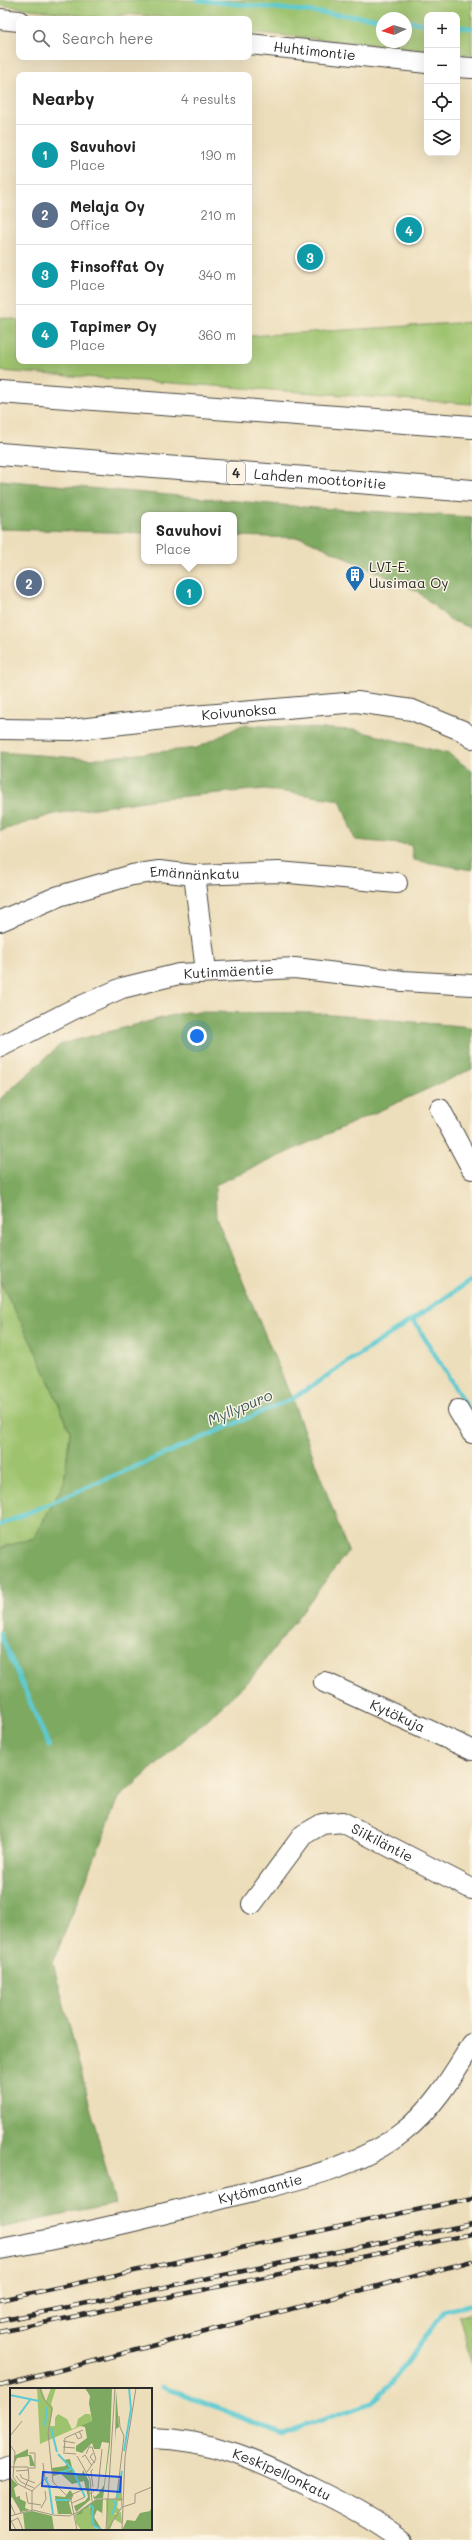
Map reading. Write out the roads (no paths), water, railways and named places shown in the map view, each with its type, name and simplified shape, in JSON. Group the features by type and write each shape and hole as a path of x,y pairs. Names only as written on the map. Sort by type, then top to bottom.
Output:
{"highway":[{"path":"0,392 472,427"},
{"name":"Lahden moottoritie","path":"0,454 472,491"}],"street":[{"path":"0,19 16,21"},
{"name":"Huhtimontie","path":"252,44 424,63"},
{"path":"460,66 472,68"},
{"name":"Koivunoksa","path":"0,729 70,730 181,717 357,702 412,710 456,728 472,738"},
{"name":"Emännänkatu","path":"0,921 59,896 132,875 159,871 194,875 279,872 397,883"},
{"path":"194,875 206,971"},
{"name":"Kutinmäentie","path":"0,1047 72,1010 122,988 179,974 206,971 295,968 403,981 472,984"},
{"path":"440,1109 472,1169"},
{"path":"458,1410 472,1433"},
{"name":"Kytökuja","path":"324,1682 472,1750"},
{"name":"Siikiläntie","path":"252,1904 302,1835 322,1824 342,1822 472,1889"},
{"name":"Kytömaantie","path":"0,2250 78,2235 311,2176 376,2150 404,2131 441,2092 472,2044"},
{"name":"Keskipellonkatu","path":"152,2438 170,2438 226,2449 256,2459 351,2507 402,2540"},
{"path":"0,2470 10,2466"}],"waterway":[{"path":"197,0 376,18"},
{"path":"412,22 424,24"},
{"path":"460,27 472,28"},
{"name":"Myllypuro","path":"0,1525 292,1399 472,1280"},
{"path":"413,1319 467,1407"},
{"path":"0,1633 49,1746"},
{"path":"162,2386 282,2433 372,2403 397,2376 444,2311 472,2304"}],"railway":[{"path":"0,2300 472,2198"},
{"path":"0,2321 472,2224"},
{"path":"0,2332 472,2234"},
{"path":"0,2386 472,2261"}],"place":[{"name":"Tapimer Oy","path":"409,230"},
{"name":"Finsoffat Oy","path":"310,257"},
{"name":"Melaja Oy","path":"29,583"},
{"name":"Savuhovi","path":"189,592"},
{"name":"LVI-E. Uusimaa Oy","path":"355,592"}]}
